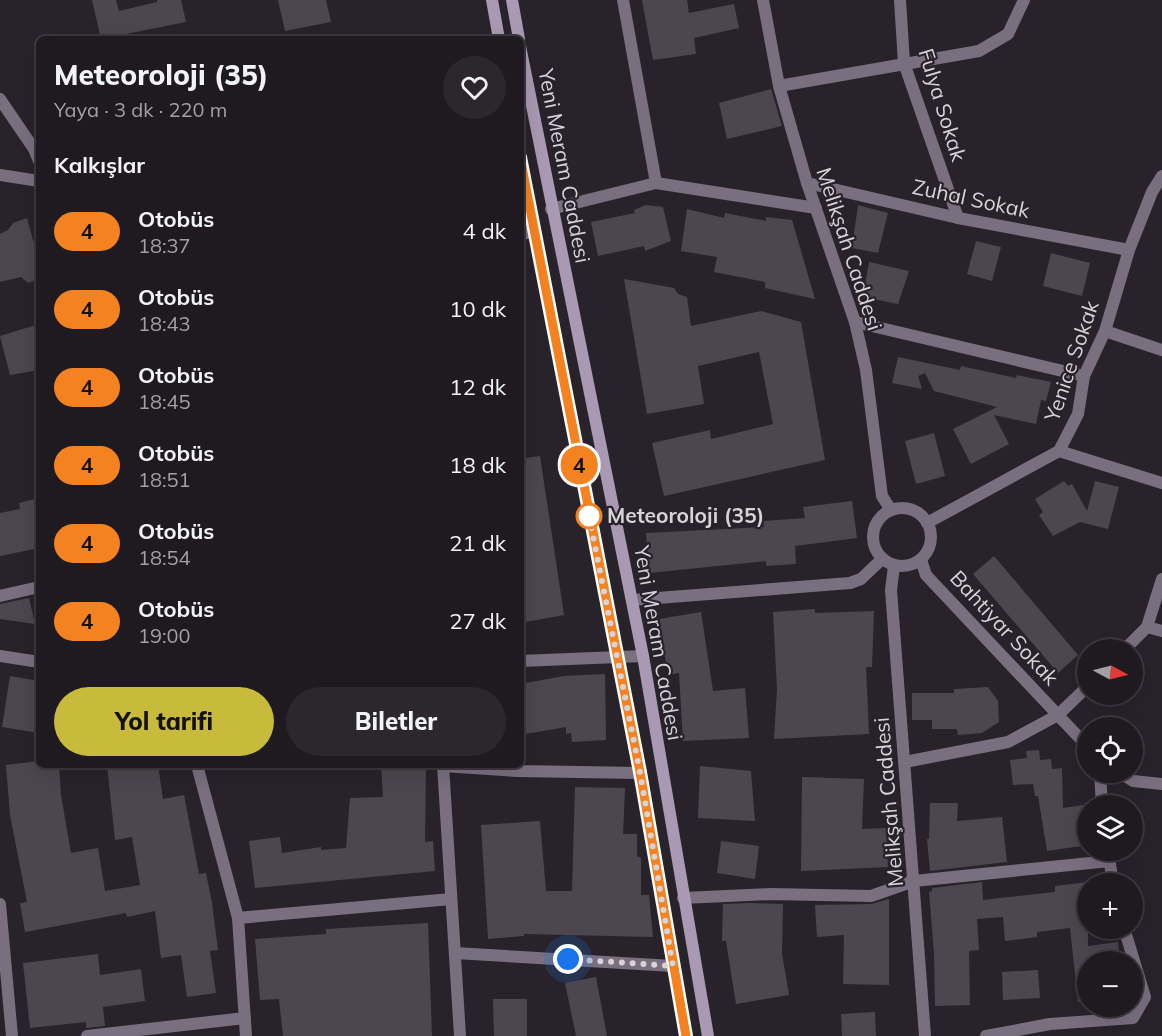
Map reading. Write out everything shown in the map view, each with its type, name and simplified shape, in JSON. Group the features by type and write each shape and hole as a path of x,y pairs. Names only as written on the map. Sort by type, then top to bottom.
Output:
{"main road":[{"path":"492,0 498,36"},
{"path":"512,0 518,36"},
{"name":"Yeni Meram Caddesi","path":"524,67 643,656 708,1036"},
{"name":"Yeni Meram Caddesi","path":"524,178 640,772 686,1036"}],"street":[{"path":"623,0 656,183"},
{"name":"Melikşah Caddesi","path":"763,0 779,86 807,183 855,322 866,370 882,496 891,510"},
{"name":"Fulya Sokak","path":"900,0 904,63 958,218"},
{"path":"779,86 979,51 1008,34 1024,0"},
{"path":"0,99 36,154"},
{"path":"0,175 36,181"},
{"name":"Yenice Sokak","path":"927,523 1059,451 1078,414 1084,376 1105,331 1129,250 1157,194 1162,176"},
{"path":"551,209 656,183 816,208"},
{"name":"Zuhal Sokak","path":"807,183 958,218 1129,250"},
{"path":"524,233 534,232"},
{"path":"855,322 1084,376"},
{"path":"1105,331 1162,350"},
{"path":"1059,451 1162,483"},
{"path":"908,508 917,512 927,523 931,534 930,544 921,560 912,565 894,566 882,559 873,542 873,532 876,523 891,510 908,508"},
{"path":"632,600 850,583 861,579 882,559"},
{"name":"Bahtiyar Sokak","path":"921,560 926,575 1077,735"},
{"name":"Melikşah Caddesi","path":"894,566 891,590 926,1036"},
{"path":"1135,639 1147,627 1162,579"},
{"path":"0,596 36,588"},
{"path":"1147,627 1162,631"},
{"path":"0,656 36,662"},
{"path":"524,661 643,656"},
{"path":"905,762 1008,742 1058,715 1077,697"},
{"path":"198,768 238,918 246,1036"},
{"path":"443,768 460,1036"},
{"path":"480,768 517,771 640,772"},
{"path":"1143,782 1162,784"},
{"path":"683,898 771,894 871,896 914,881 1077,860"},
{"path":"238,918 451,899"},
{"path":"0,904 12,1036"},
{"path":"986,1036 1050,1024 1133,1018 1145,997 1127,939"},
{"path":"455,953 673,966"},
{"path":"87,1036 244,1018"}],"building":[{"path":"92,0 116,0 119,11 157,2 157,0 181,0 186,22 116,36 100,36"},
{"path":"278,0 326,0 331,22 285,31"},
{"path":"642,0 687,0 689,13 734,4 739,28 694,38 696,54 653,60"},
{"path":"771,89 782,126 727,139 719,103"},
{"path":"646,205 663,207 671,241 645,251 644,246 598,256 591,222 635,213 634,210"},
{"path":"858,205 888,213 878,253 852,248"},
{"path":"687,209 724,218 725,213 766,221 766,217 792,220 815,299 765,288 765,282 714,272 717,257 681,251"},
{"path":"27,218 36,251 36,280 28,283 21,277 0,282 0,234 8,230 13,223"},
{"path":"976,241 1001,247 992,281 967,274"},
{"path":"1051,253 1090,263 1082,296 1043,286"},
{"path":"869,262 909,271 898,304 863,297"},
{"path":"624,279 674,288 678,294 687,297 691,326 761,311 801,322 825,460 664,496 652,443 710,430 711,439 773,424 759,352 698,366 704,404 647,414"},
{"path":"36,325 36,371 10,375 0,336"},
{"path":"898,357 960,370 961,366 1016,378 1017,375 1051,382 1046,401 1041,400 1036,424 994,415 1009,444 971,464 953,429 997,407 934,391 925,373 918,376 922,389 892,383"},
{"path":"934,433 945,476 916,484 905,441"},
{"path":"540,456 564,615 524,622 524,458"},
{"path":"1064,481 1068,486 1072,484 1087,511 1095,481 1119,487 1108,529 1080,522 1053,536 1039,515 1043,512 1035,499"},
{"path":"36,499 36,549 0,556 0,513 20,509 19,503"},
{"path":"852,501 857,538 795,546 796,564 766,566 766,561 649,573 646,533 764,527 763,521 805,518 803,507"},
{"path":"994,556 1077,656 1058,673 973,574"},
{"path":"29,598 35,624 0,619 0,604"},
{"path":"815,609 815,613 874,611 872,667 866,667 869,734 774,739 777,689 773,612"},
{"path":"701,612 713,691 745,688 749,738 683,741 679,673 668,675 659,619"},
{"path":"605,674 606,740 572,742 571,733 566,734 566,727 524,734 524,683 564,676"},
{"path":"10,676 36,680 36,733 2,727"},
{"path":"988,687 998,701 999,722 982,733 958,735 957,729 932,729 932,720 912,720 912,693 954,693 954,689"},
{"path":"1039,750 1040,760 1051,759 1052,769 1062,768 1063,808 1077,806 1077,847 1047,851 1038,796 1035,796 1033,784 1013,785 1010,760 1027,758 1026,751"},
{"path":"36,761 36,768 59,768 61,795 71,853 98,848 105,891 140,885 132,837 115,840 107,768 158,768 163,799 184,795 199,874 206,873 212,903 218,950 210,951 216,993 187,997 181,955 161,958 155,911 127,917 126,913 25,932 20,903 27,902 10,815 6,765"},
{"path":"700,766 751,771 755,821 698,818"},
{"path":"381,768 426,768 425,842 433,841 435,871 255,888 249,841 280,837 282,853 321,847 321,850 346,848 350,798 383,797"},
{"path":"802,777 864,779 862,829 886,828 888,867 801,871"},
{"path":"575,787 625,788 623,834 637,834 637,856 641,858 641,895 649,895 653,937 524,934 524,936 488,939 481,825 540,821 546,891 572,891"},
{"path":"930,803 958,803 957,821 1002,817 1007,862 930,871 927,839 929,839"},
{"path":"721,841 759,846 755,879 717,873"},
{"path":"982,882 983,900 1055,892 1055,886 1077,883 1077,939 1088,939 1088,946 1118,942 1119,951 1077,951 1077,993 1070,928 1037,932 1037,937 1005,941 1003,917 977,919 979,950 969,951 970,1005 935,1006 929,892 932,888"},
{"path":"889,899 889,985 843,984 844,935 817,937 815,905 871,904"},
{"path":"723,904 783,904 782,954 789,995 736,1004 726,941 722,941"},
{"path":"428,923 432,1036 283,1036 279,999 260,1000 255,939 326,934 326,929"},
{"path":"98,954 100,975 141,969 145,1001 103,1007 105,1026 86,1028 86,1022 30,1028 23,963"},
{"path":"1038,970 1040,998 1003,1000 1002,972"},
{"path":"596,977 607,1036 576,1036 565,983"},
{"path":"493,999 527,999 527,1036 494,1036"},
{"path":"875,1012 876,1036 842,1036 841,1014"}],"bus line":[{"name":"4","path":"524,178 640,772 686,1036"}],"place":[{"name":"Meteoroloji (35)","path":"589,516"}],"route":[{"path":"568,959 673,966 640,772 589,516"}]}
